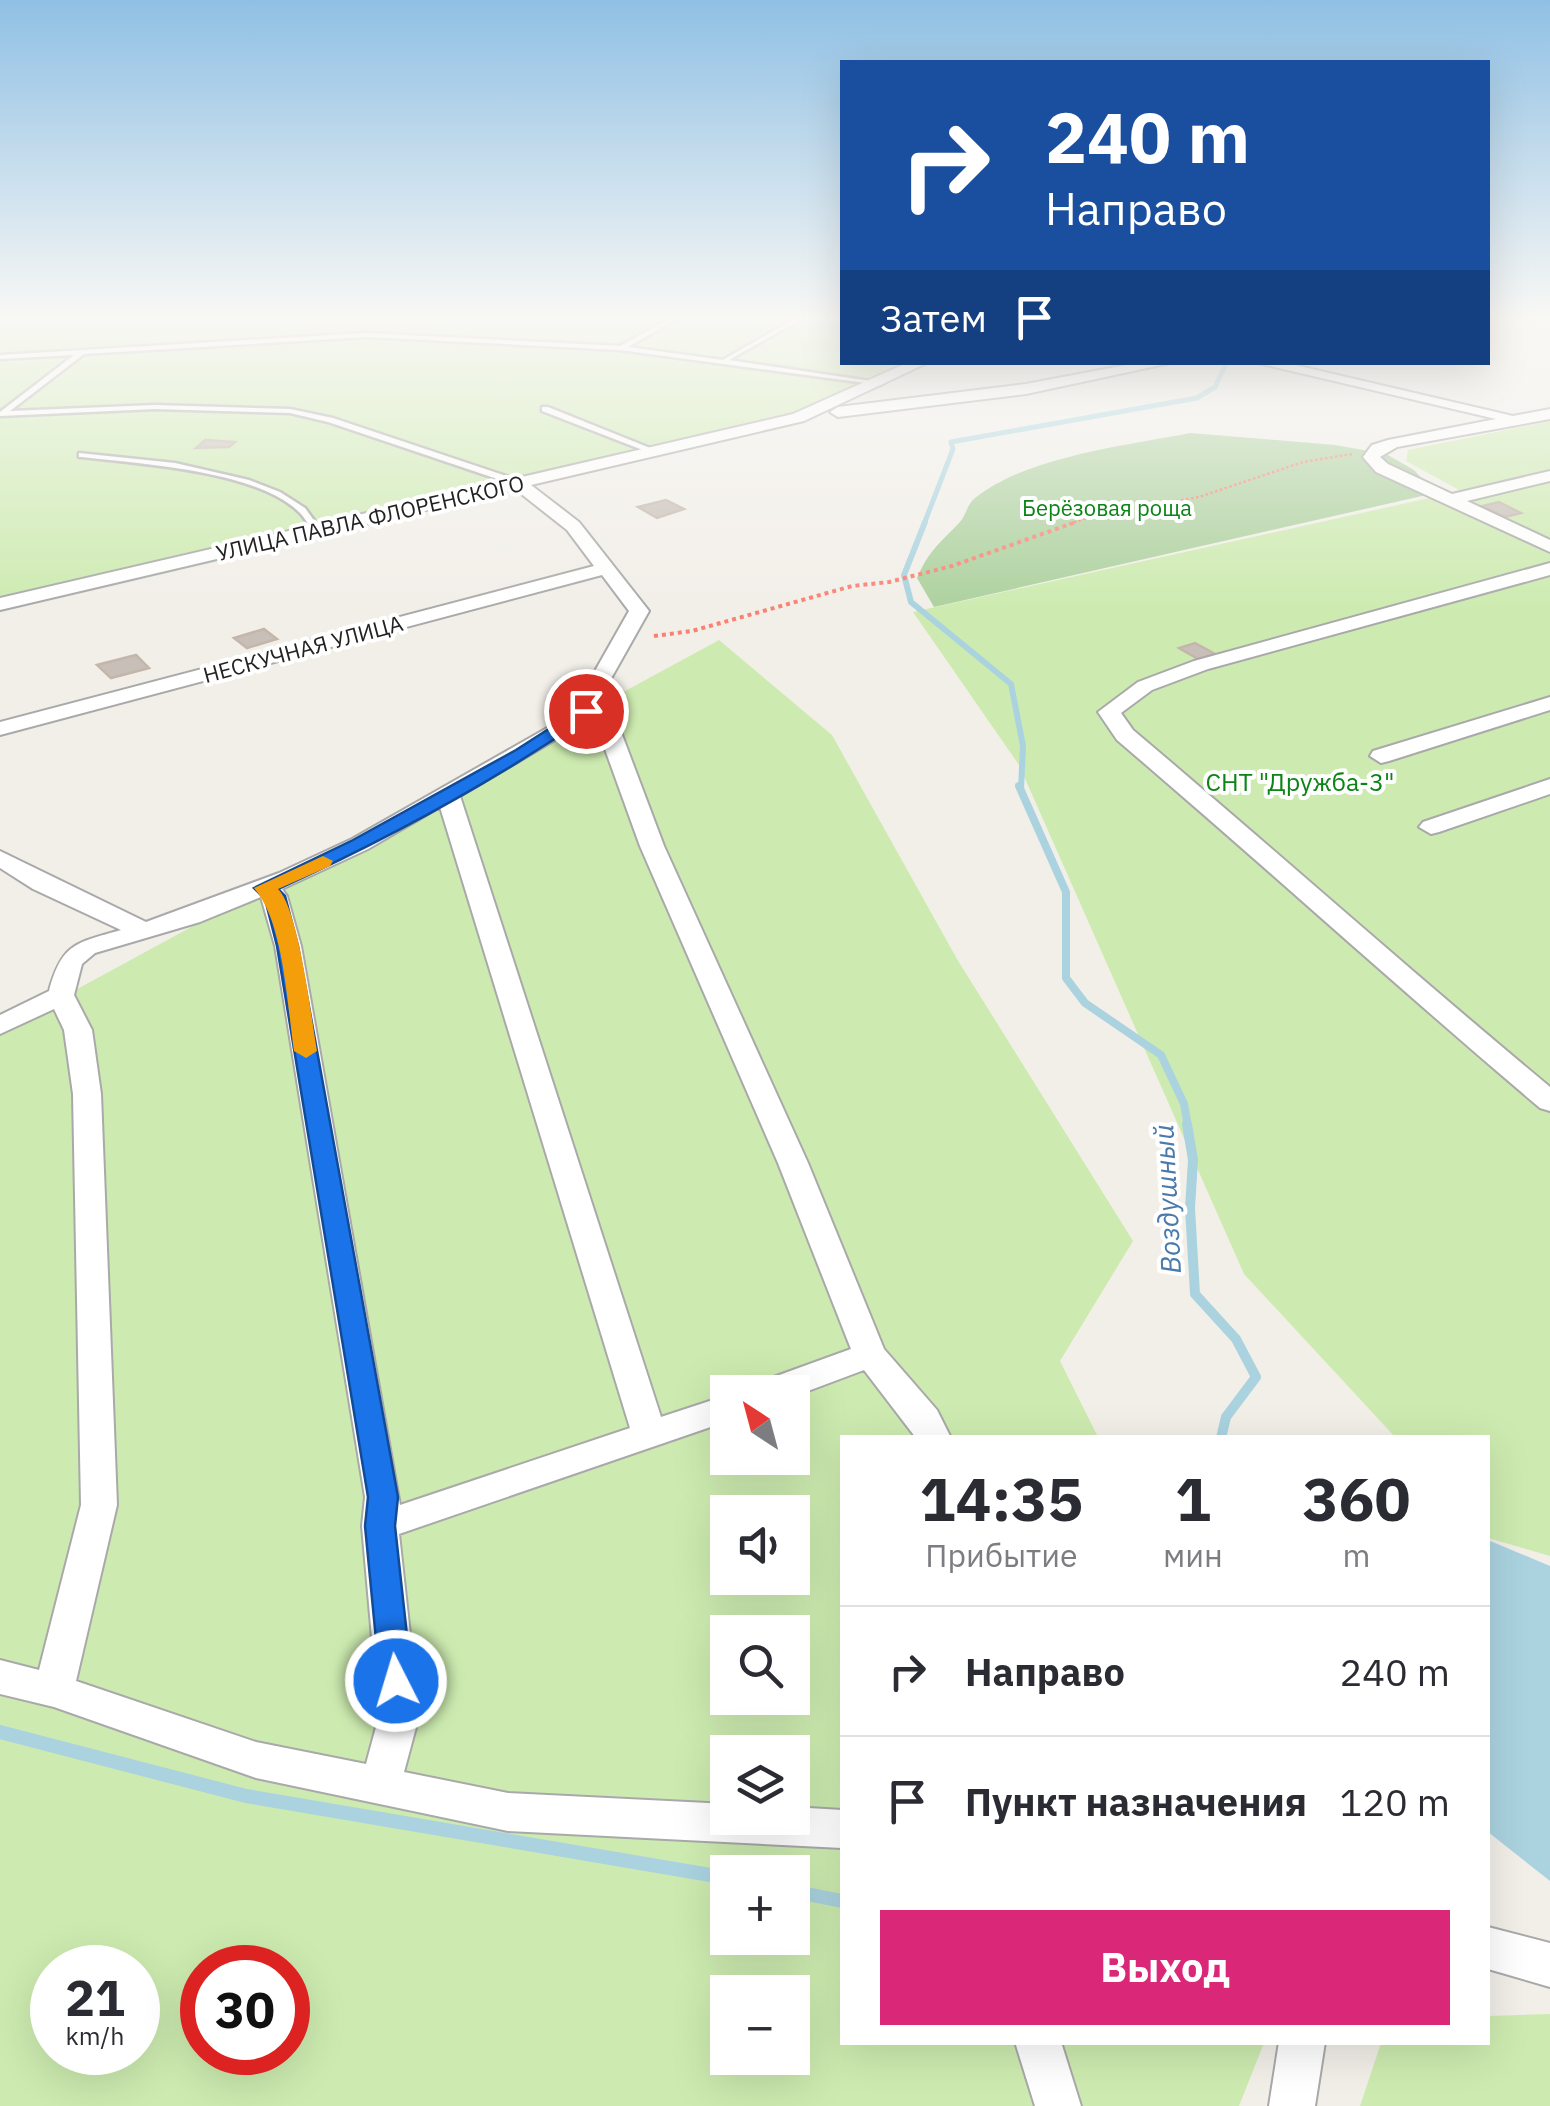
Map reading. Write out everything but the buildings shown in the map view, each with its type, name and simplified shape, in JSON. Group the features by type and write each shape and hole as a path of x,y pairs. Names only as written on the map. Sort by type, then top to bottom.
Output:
{"street":[{"name":"УЛИЦА ПАВЛА ФЛОРЕНСКОГО","path":"798,418 807,414"},
{"name":"УЛИЦА ПАВЛА ФЛОРЕНСКОГО","path":"0,604 824,414"},
{"path":"1492,414 1517,420"},
{"path":"1548,414 1378,448 1371,457 1382,468 1550,547"},
{"path":"1450,500 1550,476"},
{"path":"54,1690 100,1505 87,1094 78,1030 61,995 70,961 86,948 264,888 360,844 523,754 586,711 639,611 574,526 518,483"},
{"name":"НЕСКУЧНАЯ УЛИЦА","path":"0,730 607,568"},
{"path":"1550,569 1201,665 1144,686 1109,712 1125,735 1284,870 1370,951 1550,1102"},
{"path":"1381,756 1550,702"},
{"path":"586,711 607,724 652,846 792,1162 870,1355 925,1419 933,1435"},
{"path":"1431,827 1550,786"},
{"path":"448,795 650,1437"},
{"path":"0,857 42,884 144,931"},
{"path":"264,888 275,896 288,946 383,1497 380,1526 399,1716 380,1786"},
{"path":"0,1026 61,995"},
{"path":"810,1377 870,1355"},
{"path":"380,1526 710,1415"},
{"path":"0,1677 54,1690 256,1760 508,1812 840,1828"},
{"path":"1490,1949 1550,1965"},
{"path":"1039,2045 1058,2106"},
{"path":"1292,2106 1302,2045"}],"lane":[{"path":"301,414 330,420 518,483"},
{"path":"558,414 656,452"},
{"path":"82,455 172,465 261,488 298,503 317,530"}],"path":[{"path":"626,635 645,637 692,631 852,586 962,562 1095,515 1198,497 1303,462 1378,448"}],"green space":[{"path":"0,414 799,414 788,419 0,605"},
{"name":"СНТ \"Дружба-3\"","path":"1550,421 1550,1556 1490,1539 1490,1435 1393,1435 1244,1274 1019,765 913,612 1461,491 1406,461 1408,450"},
{"name":"Берёзовая роща","path":"1190,433 1335,445 1386,454 1414,470 1435,493 934,607 917,578 930,554 975,498 1049,462"},
{"path":"719,640 832,735 957,959 1133,1241 1060,1361 1097,1435 840,1435 840,2045 1263,2045 1239,2106 0,2106 0,1031"},
{"path":"1550,2014 1550,2106 1360,2106 1380,2045 1490,2045 1490,2016"}],"water":[{"path":"1490,1541 1550,1566 1550,1881 1490,1834"}],"waterway":[{"name":"Воздушный","path":"924,524 953,449 951,442 1106,414"},
{"name":"Воздушный","path":"925,522 904,575 911,602 1011,684 1023,746 1021,789"},
{"name":"Воздушный","path":"1019,786 1066,892 1066,978 1085,1003 1161,1055 1184,1104 1188,1126"},
{"name":"Воздушный","path":"1187,1124 1193,1160 1190,1208 1195,1294 1236,1339 1256,1377 1226,1417 1222,1435"},
{"path":"0,1732 246,1796 710,1875"},
{"path":"810,1895 840,1901"}],"slow traffic":[{"path":"306,1051 288,946 275,896 264,888 323,861"}],"route":[{"path":"396,1681 380,1526 383,1497 288,946 275,896 264,888 360,844 523,754 586,711"}]}
